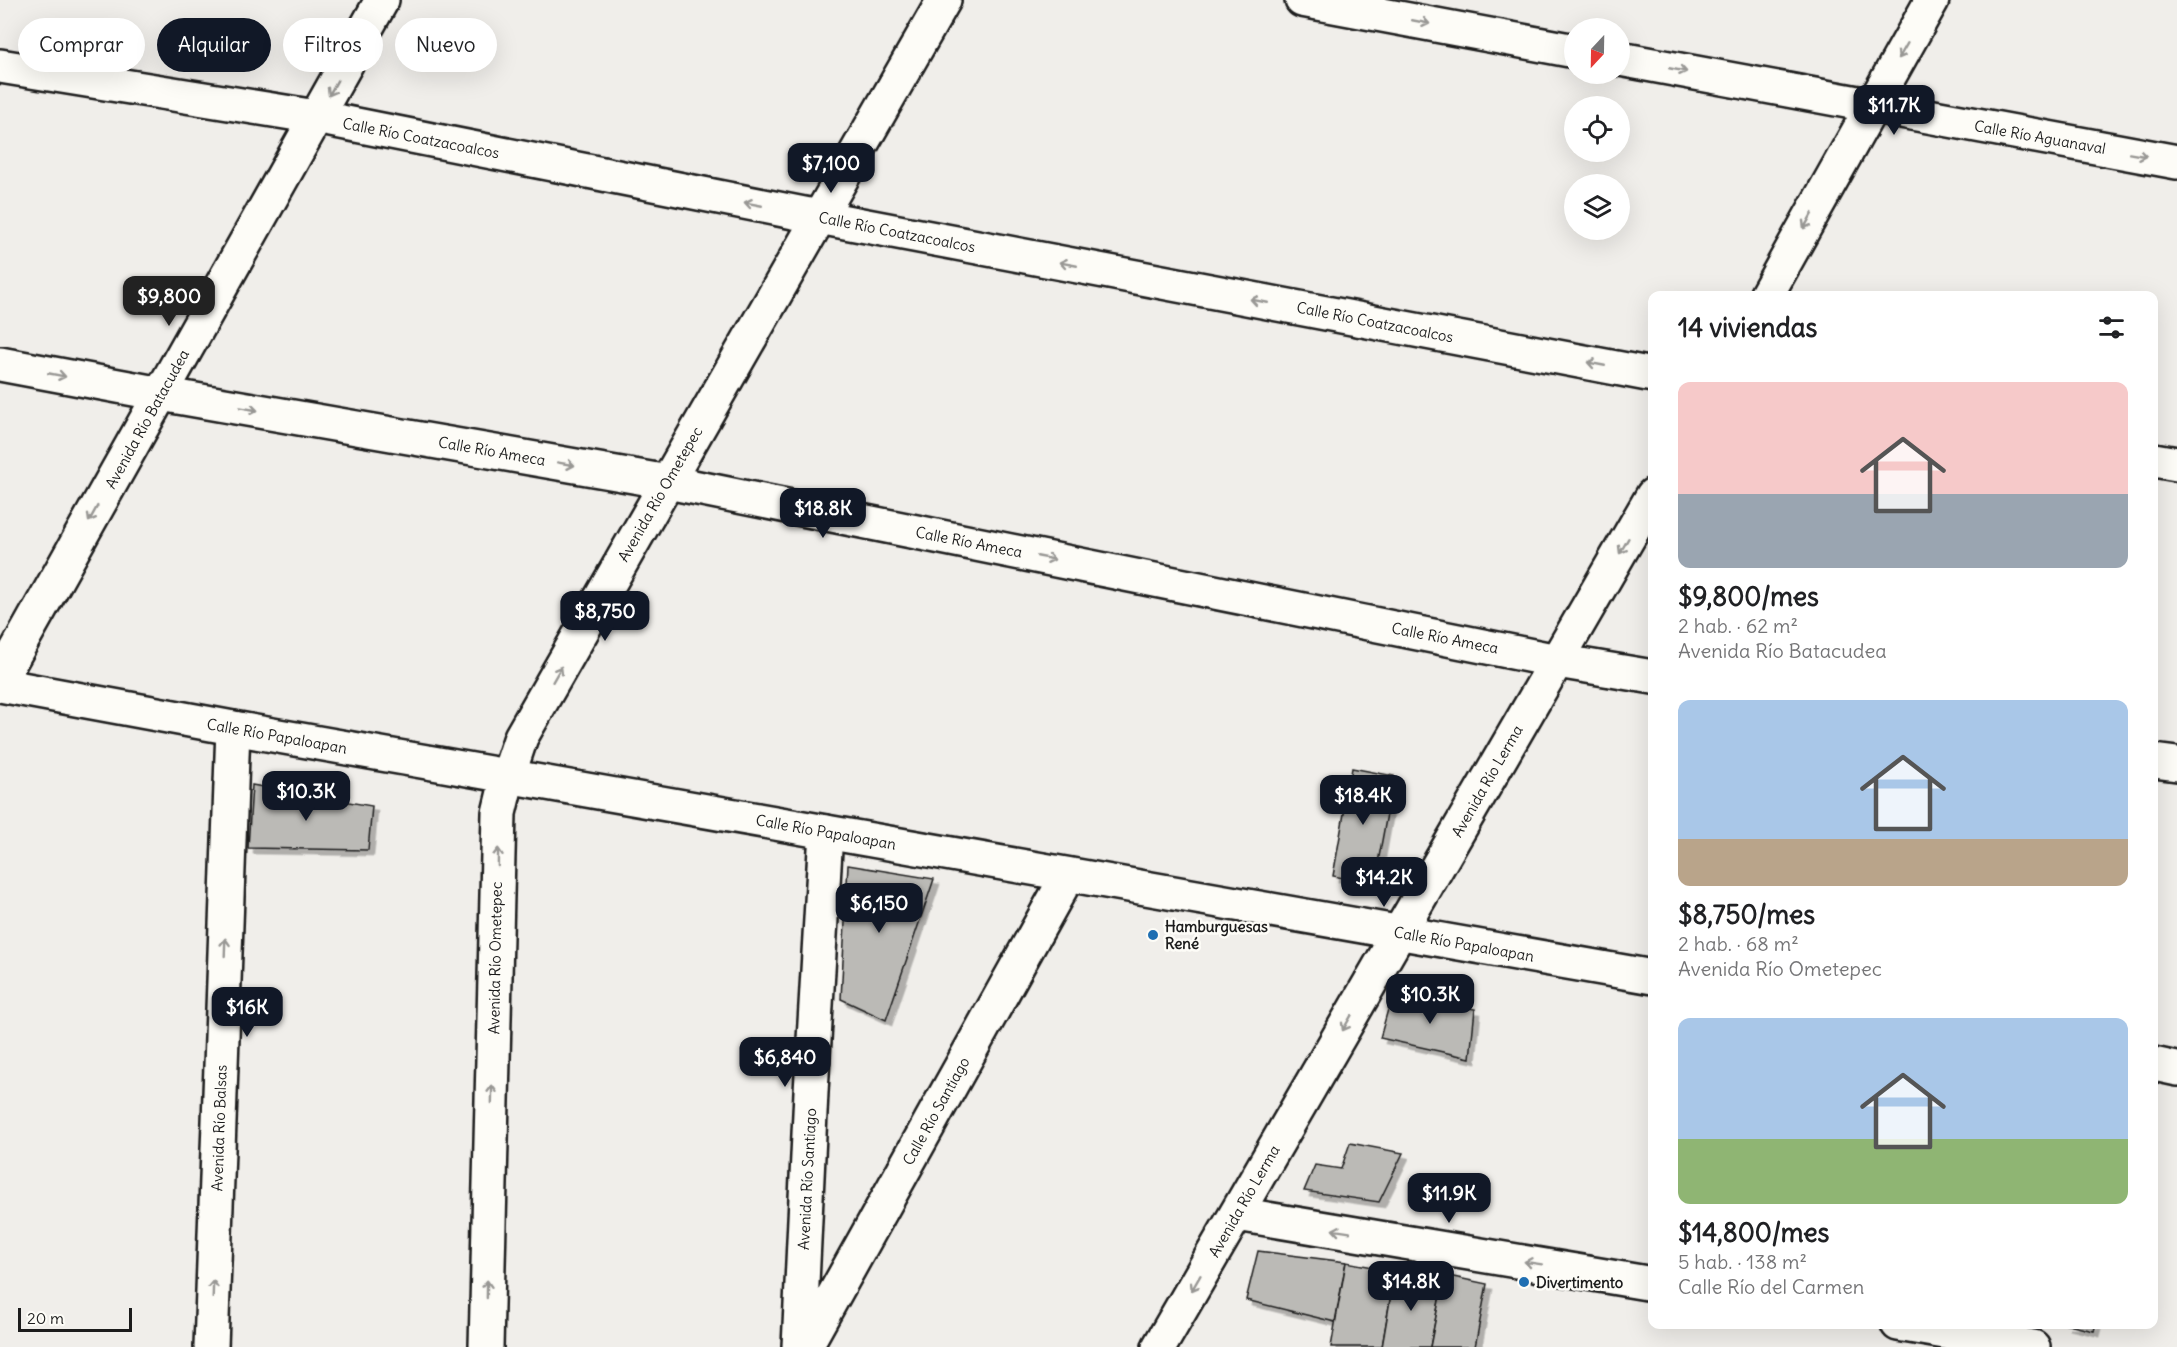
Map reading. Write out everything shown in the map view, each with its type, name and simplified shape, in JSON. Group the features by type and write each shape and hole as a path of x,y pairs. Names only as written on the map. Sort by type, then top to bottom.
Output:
{"street":[{"name":"Avenida Río Batacudea","path":"0,682 382,0"},
{"name":"Avenida Río Ometepec","path":"486,1347 499,813 521,737 944,0"},
{"path":"1302,0 1564,49"},
{"path":"1770,291 1932,0"},
{"name":"Calle Río Aguanaval","path":"1630,61 2177,162"},
{"name":"Calle Río Coatzacoalcos","path":"0,66 316,117 819,217 1648,374"},
{"name":"Calle Río Ameca","path":"0,364 668,482 1557,661 1648,676"},
{"path":"2158,461 2177,464"},
{"name":"Avenida Río Lerma","path":"1159,1347 1648,504"},
{"name":"Calle Río Papaloapan","path":"0,682 233,728 1648,976"},
{"name":"Avenida Río Balsas","path":"211,1347 233,728"},
{"path":"2158,761 2177,764"},
{"name":"Avenida Río Santiago","path":"799,1347 811,1080 826,832"},
{"name":"Calle Río Santiago","path":"805,1347 1068,875"},
{"path":"2158,1065 2177,1069"},
{"path":"1237,1214 1648,1283"},
{"path":"1927,1329 2032,1347"}],"building":[{"path":"1352,768 1394,776 1374,884 1333,876"},
{"path":"252,785 372,806 368,850 248,848"},
{"path":"848,865 934,879 886,1020 841,999"},
{"path":"1392,995 1475,1009 1470,1058 1380,1038"},
{"path":"1350,1143 1403,1153 1379,1202 1304,1191 1315,1165 1341,1169"},
{"path":"1258,1251 1346,1262 1335,1322 1246,1300"},
{"path":"1346,1262 1395,1271 1382,1347 1331,1347"},
{"path":"1395,1271 1442,1286 1430,1347 1382,1347"},
{"path":"1444,1275 1487,1284 1475,1347 1430,1347"}],"place":[{"name":"Hamburguesas René","path":"1153,935"},
{"name":"Divertimento","path":"1524,1282"}]}
